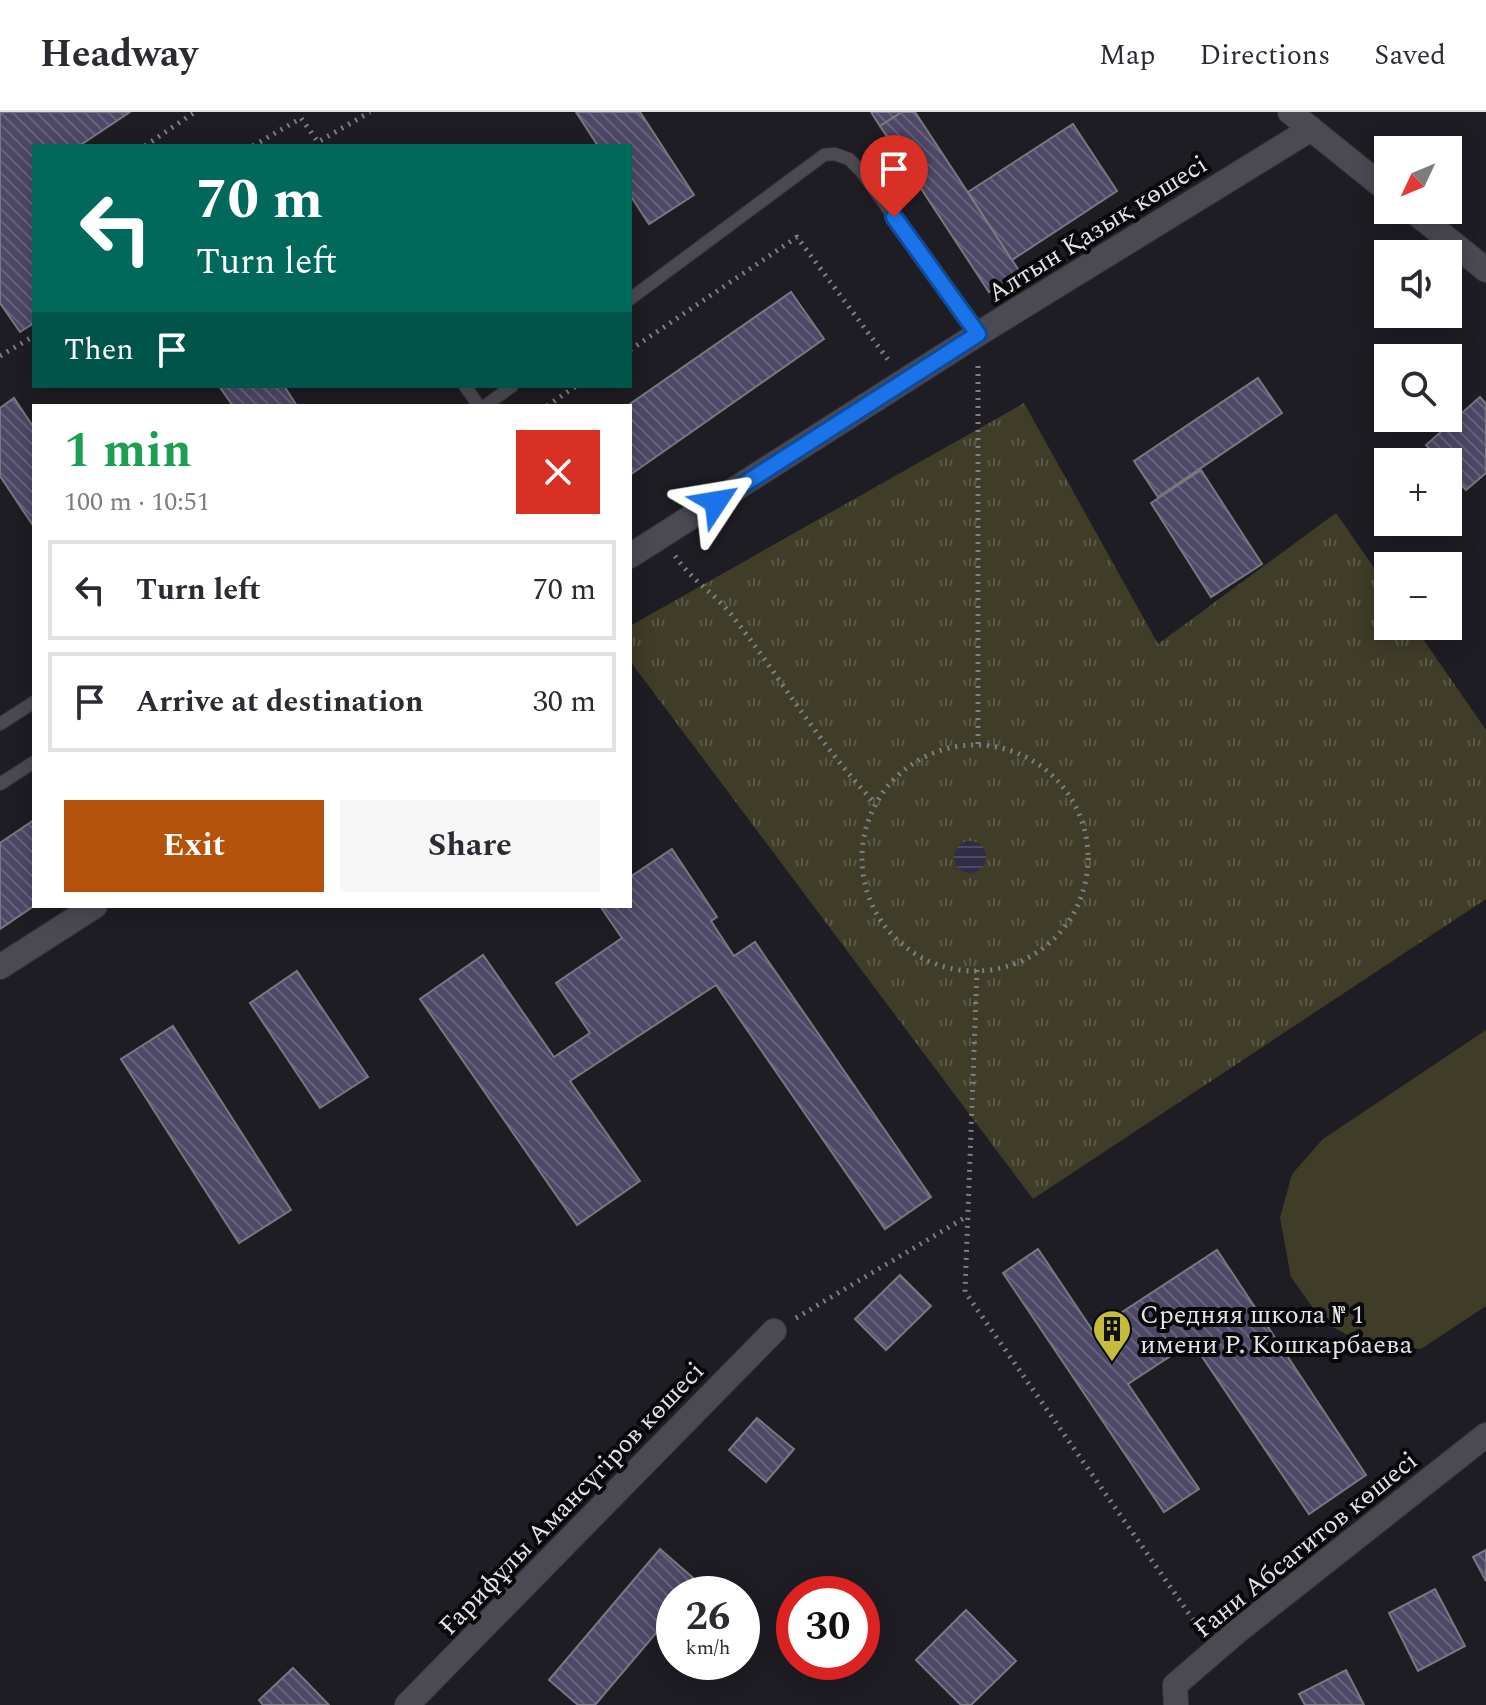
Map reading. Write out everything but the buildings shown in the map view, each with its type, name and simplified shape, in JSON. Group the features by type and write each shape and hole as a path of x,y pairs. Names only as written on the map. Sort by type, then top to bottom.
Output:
{"street":[{"path":"1290,112 1374,180"},
{"name":"Алтын Қазық көшесі","path":"632,555 978,334 1311,129"},
{"path":"1429,224 1486,270"},
{"path":"0,967 92,908"},
{"name":"Ғарифұлы Амансүгіров көшесі","path":"407,1705 774,1331"},
{"name":"Ғани Абсагитов көшесі","path":"1176,1705 1175,1685 1486,1435"}],"lane":[{"path":"632,298 824,155 835,154 861,171 978,334"},
{"path":"467,388 480,404"},
{"path":"485,404 509,388"},
{"path":"0,724 32,703"},
{"path":"0,784 32,763"}],"path":[{"path":"148,144 195,112"},
{"path":"256,144 301,118 318,142 370,112"},
{"path":"632,349 797,237 904,382"},
{"path":"978,334 978,744"},
{"path":"0,356 32,337"},
{"path":"550,404 573,388"},
{"path":"662,537 685,571 732,615 841,768 875,803"},
{"path":"978,744 1015,752 1047,770 1072,798 1086,832 1088,870 1079,905 1058,936 1028,959 993,971 956,970 920,958 891,934 870,902 862,865 865,828 875,803 907,766 941,749 978,744"},
{"path":"977,970 965,1292 1215,1651"},
{"path":"774,1331 966,1216"}],"green space":[{"path":"1024,403 1158,644 1336,513 1374,568 1374,640 1424,640 1486,730 1486,899 1033,1199 632,664 632,625"},
{"path":"1486,1030 1486,1306 1421,1349 1367,1345 1323,1322 1291,1277 1280,1218 1292,1174 1323,1139"}],"shaded area":[{"path":"970,841 981,846 986,857 981,868 970,873 959,868 954,857 959,846"}],"place":[{"name":"Средняя школа № 1 имени Р. Кошкарбаева","path":"1112,1363"}],"route":[{"path":"716,502 978,334 894,217"}]}
